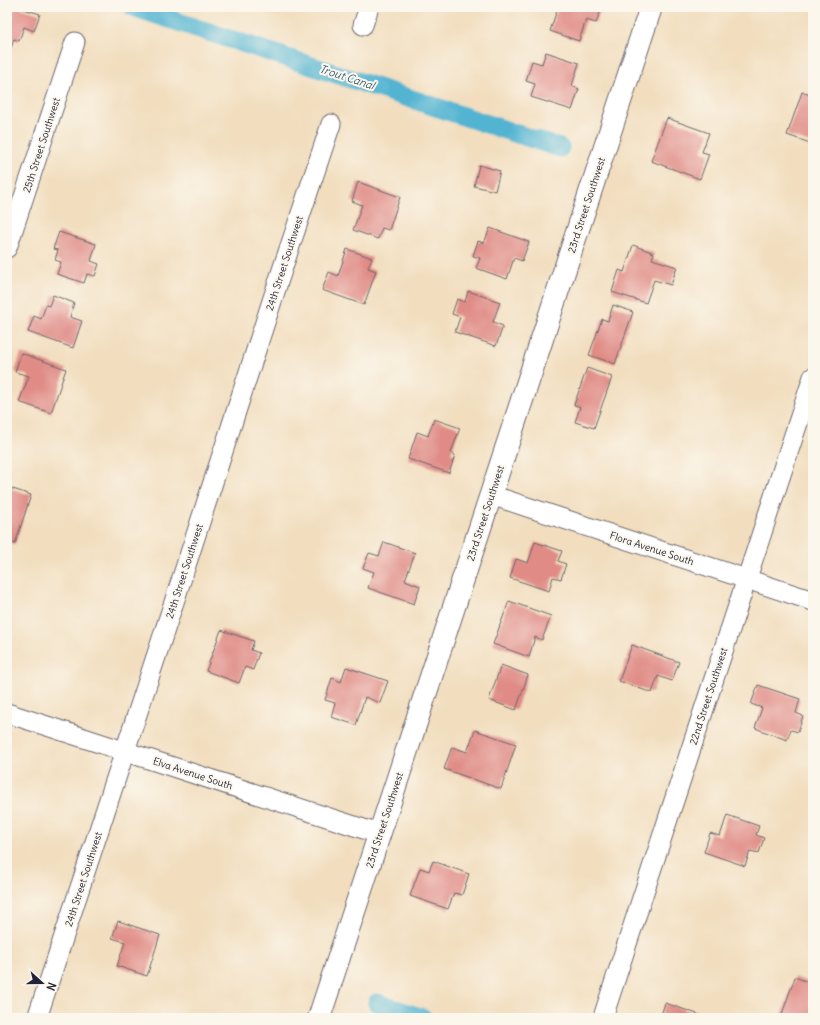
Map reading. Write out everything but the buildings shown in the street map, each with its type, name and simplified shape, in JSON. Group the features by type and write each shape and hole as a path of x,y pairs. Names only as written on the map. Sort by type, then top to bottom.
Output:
{"street":[{"name":"23rd Street Southwest","path":"319,1018 651,7"},
{"name":"25th Street Southwest","path":"7,248 74,42"},
{"name":"24th Street Southwest","path":"37,1018 331,124"},
{"name":"22nd Street Southwest","path":"604,1014 813,377"},
{"name":"Flora Avenue South","path":"491,495 813,600"},
{"name":"Elva Avenue South","path":"7,712 379,834"}],"waterway":[{"name":"Trout Canal","path":"133,7 560,148"},
{"path":"377,1003 423,1018"}]}
